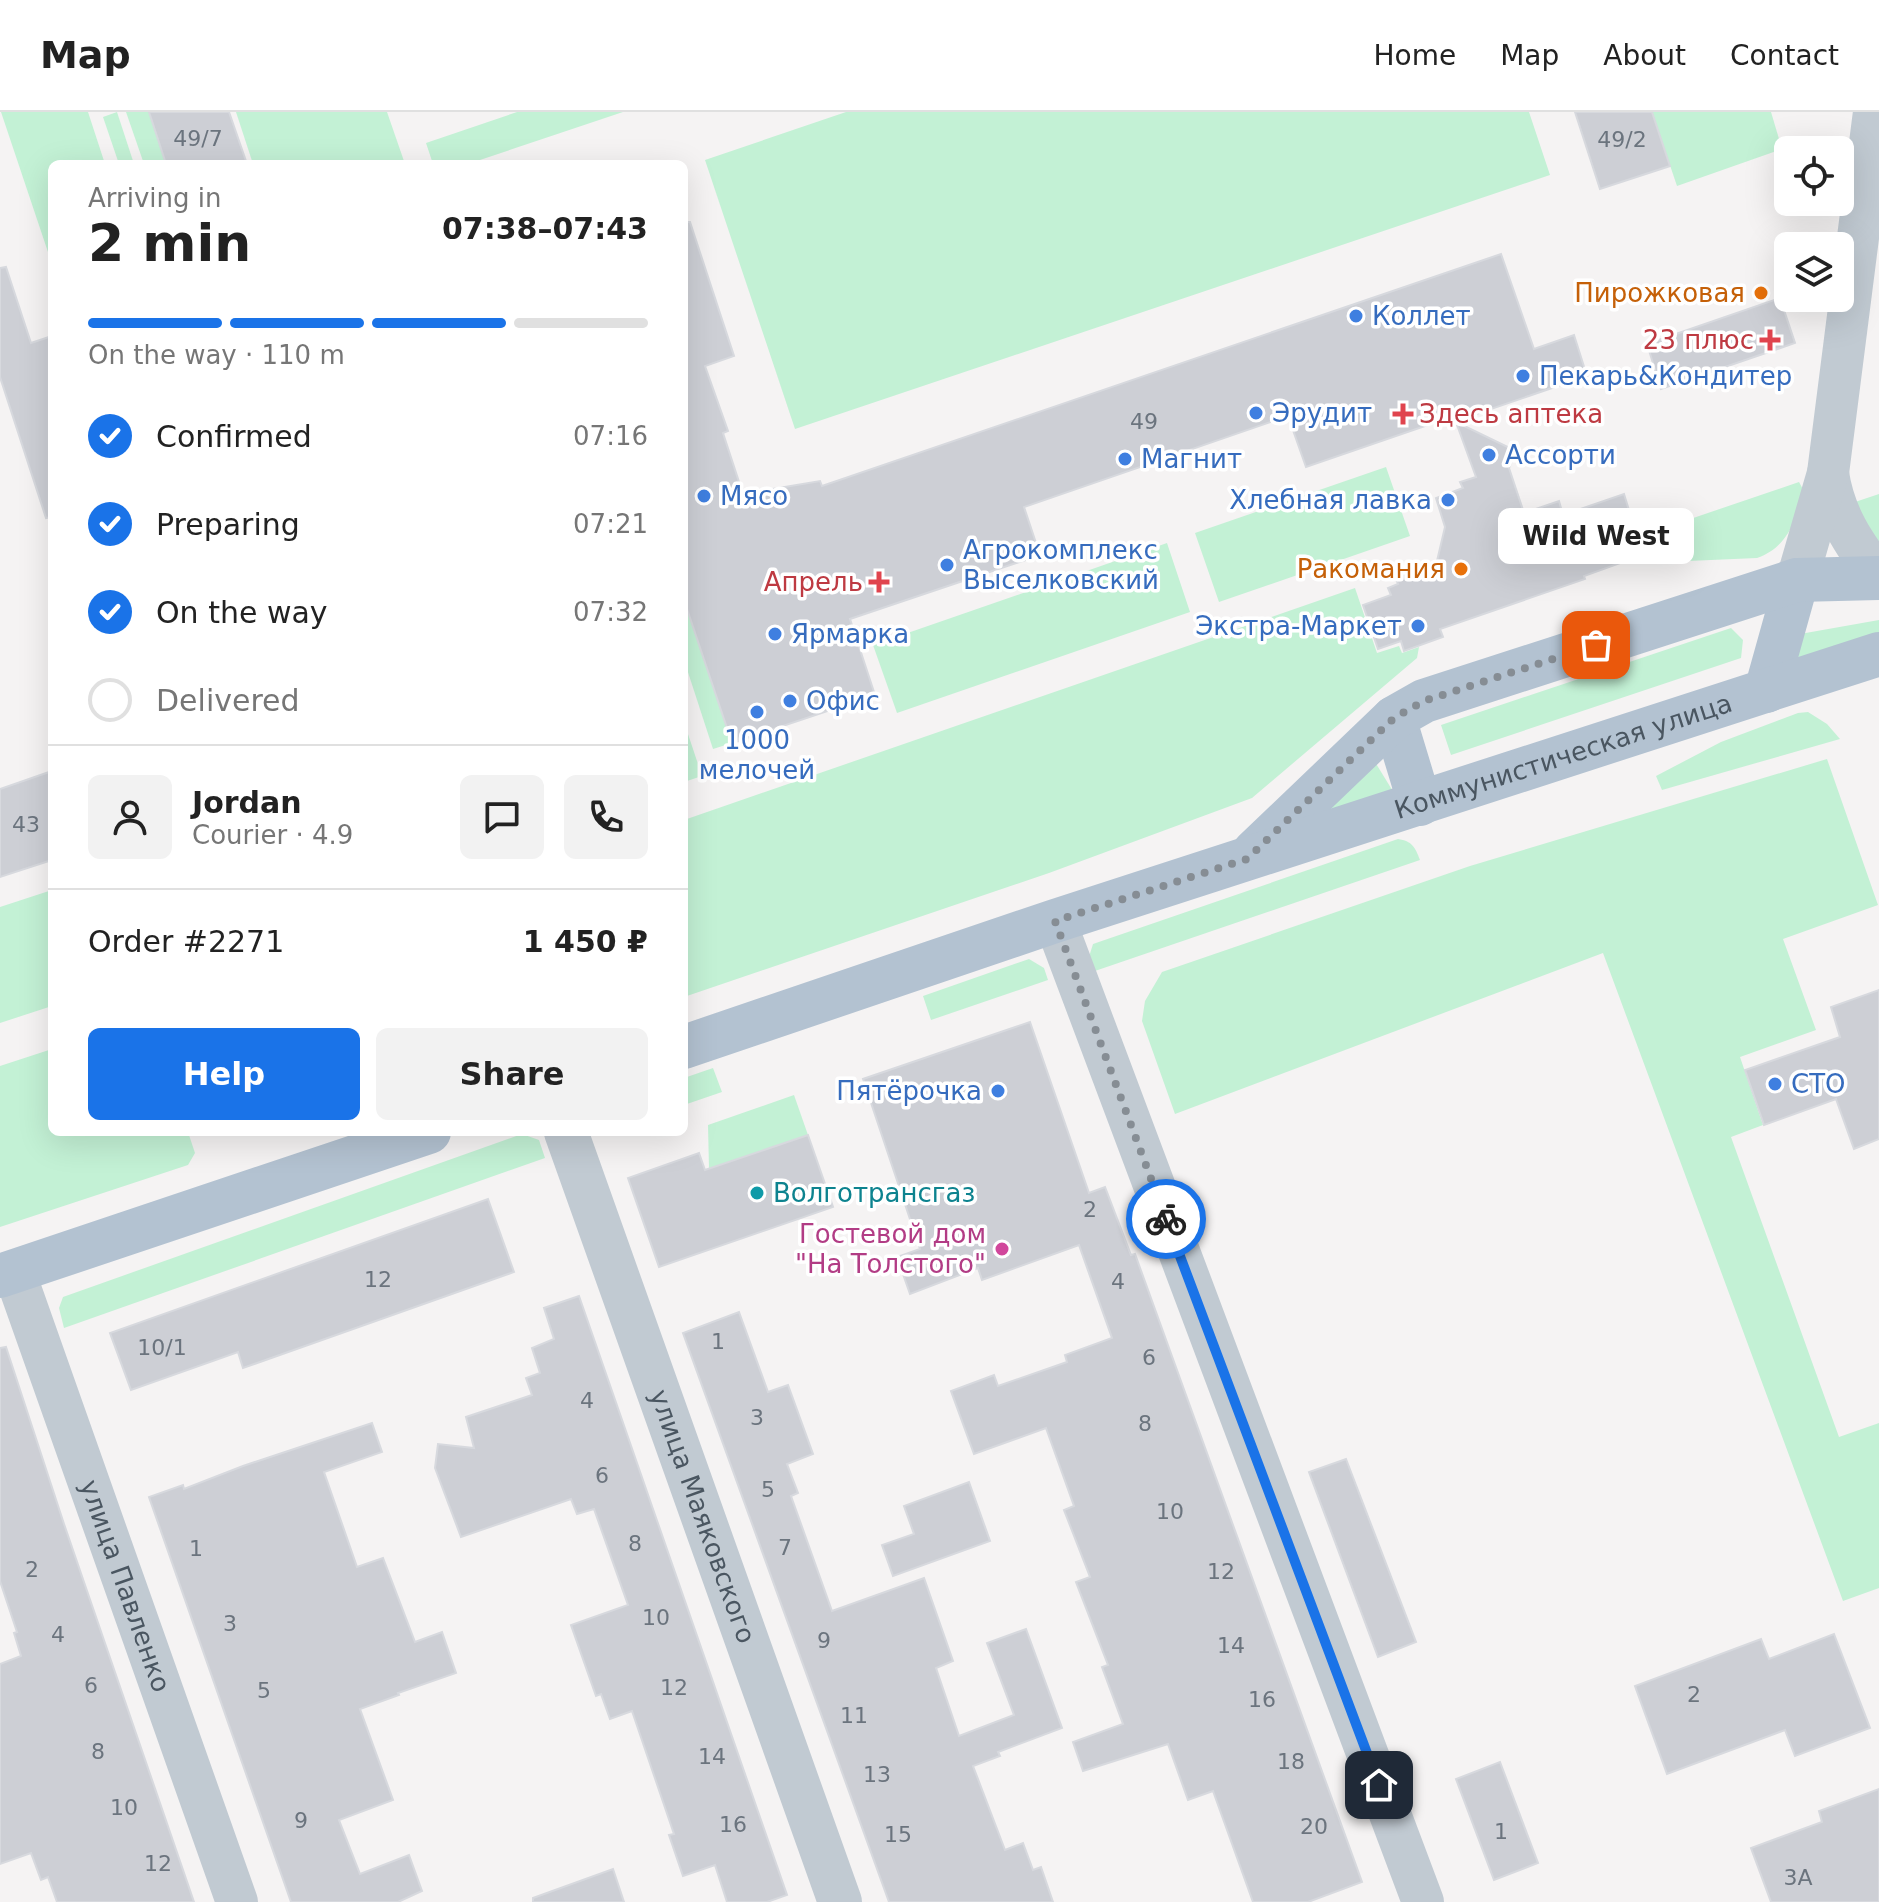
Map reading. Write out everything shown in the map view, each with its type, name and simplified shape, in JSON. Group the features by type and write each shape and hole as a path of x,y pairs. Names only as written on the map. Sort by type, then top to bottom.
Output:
{"main road":[{"name":"Коммунистическая улица","path":"1247,859 1394,718 1424,701 1797,580 1879,577"},
{"path":"1766,691 1797,580"},
{"name":"Коммунистическая улица","path":"688,1046 1055,921 1879,654"},
{"path":"1394,718 1420,804"},
{"path":"7,1273 417,1136"}],"street":[{"path":"1797,580 1828,473 1874,112"},
{"path":"1828,473 1840,520 1879,577"},
{"path":"1055,921 1423,1902"},
{"name":"улица Маяковского","path":"567,1136 840,1902"},
{"name":"улица Павленко","path":"7,1273 237,1902"}],"green space":[{"path":"1,112 88,112 104,160 48,160 48,252"},
{"path":"117,112 133,160 118,160 103,117"},
{"path":"126,112 149,112 165,160 143,160"},
{"path":"236,112 387,112 404,160 252,160"},
{"path":"517,112 623,112 480,160 432,160 426,143"},
{"path":"846,112 1529,112 1550,175 795,429 705,160"},
{"path":"1652,112 1771,112 1778,136 1774,136 1774,152 1677,186"},
{"path":"1386,467 1410,536 1219,602 1195,533"},
{"path":"1799,482 1805,493 1793,523 1776,548 1757,558 1665,562 1655,531"},
{"path":"1879,494 1879,547 1852,503"},
{"path":"1167,543 1190,612 897,713 873,645"},
{"path":"1355,588 1377,653 1399,646 1402,653 1419,647 1417,658 1252,798 1049,873 688,996 688,819"},
{"path":"688,612 732,743 713,749 688,672"},
{"path":"1879,620 1879,634 1795,662 1800,634"},
{"path":"1731,628 1743,640 1741,658 1451,755 1441,725"},
{"path":"1808,712 1827,724 1840,739 1662,790 1656,776 1721,742"},
{"path":"688,734 702,776 688,781"},
{"path":"1827,759 1878,905 1783,939 1816,1030 1740,1057 1763,1125 1731,1137 1839,1437 1879,1423 1879,1588 1843,1601 1603,953 1175,1114 1142,1021 1145,1001 1162,972 1470,866"},
{"path":"1375,762 1394,793 1315,821"},
{"path":"1398,839 1412,845 1420,860 1092,972 1088,960 1093,944"},
{"path":"48,891 48,1007 0,1023 0,907"},
{"path":"1029,959 1044,968 1048,980 931,1020 923,996"},
{"path":"48,1050 48,1136 189,1136 195,1153 188,1165 0,1227 0,1066"},
{"path":"713,1068 722,1092 688,1104 688,1077"},
{"path":"794,1095 808,1135 709,1169 708,1125"},
{"path":"516,1136 539,1140 545,1158 64,1328 59,1308 63,1297"}],"building":[{"path":"149,112 229,112 246,160 165,160"},
{"path":"1575,112 1652,112 1670,166 1600,189"},
{"path":"688,222 734,356 705,366 728,431 723,433 743,494 820,481 822,486 1501,254 1534,349 1574,335 1587,376 1456,421 1454,416 1306,467 1288,416 1024,507 1040,555 850,619 875,695 732,743 688,612"},
{"path":"6,267 31,343 48,337 48,518 0,377 0,268"},
{"path":"1774,300 1774,312 1785,312 1795,343 1661,389 1647,344"},
{"path":"1456,422 1516,451 1509,468 1524,513 1559,501 1563,515 1624,494 1641,549 1624,555 1626,561 1584,576 1585,579 1440,629 1443,637 1404,651 1401,641 1378,649 1363,605 1391,595 1388,588 1398,584 1395,576 1437,561 1445,527 1436,498 1463,488 1460,482 1476,477"},
{"path":"48,772 48,861 0,877 0,789"},
{"path":"1879,990 1879,1139 1854,1149 1836,1099 1764,1125 1745,1070 1840,1037 1831,1007"},
{"path":"1030,1022 1089,1193 1105,1187 1131,1255 1135,1254 1362,1882 1308,1902 1253,1902 1213,1791 1188,1800 1168,1744 1083,1771 1073,1742 1123,1724 1102,1667 1108,1665 1076,1582 1090,1577 1064,1510 1074,1506 1046,1428 974,1454 951,1391 994,1375 998,1386 1067,1362 1065,1355 1112,1338 1079,1245 982,1280 978,1268 910,1294 897,1257 920,1249 863,1079"},
{"name":"Волготрансгаз","path":"808,1135 833,1207 659,1267 628,1178 699,1153 705,1170"},
{"path":"488,1199 514,1272 243,1368 238,1352 131,1390 110,1333"},
{"path":"579,1296 787,1895 767,1902 727,1902 715,1865 683,1876 669,1835 674,1834 632,1711 610,1719 601,1694 596,1696 571,1625 628,1605 594,1509 577,1514 571,1499 461,1537 435,1468 438,1444 474,1448 466,1417 532,1395 526,1378 540,1373 532,1348 554,1339 544,1308"},
{"path":"739,1312 768,1392 788,1385 813,1454 787,1464 798,1493 791,1496 832,1611 924,1578 953,1661 936,1668 959,1736 1014,1715 987,1643 1026,1629 1062,1728 998,1752 1000,1756 973,1766 1005,1850 1023,1843 1033,1870 1041,1867 1053,1902 889,1902 683,1333"},
{"path":"6,1347 194,1902 57,1902 48,1877 41,1880 31,1853 0,1864 0,1664 21,1656 14,1633 17,1632 0,1581 0,1348"},
{"path":"372,1423 382,1452 324,1472 357,1567 383,1558 415,1642 442,1632 456,1673 360,1709 393,1800 339,1820 360,1874 409,1855 422,1891 398,1902 291,1902 149,1497 183,1485 184,1489"},
{"path":"1346,1459 1416,1642 1378,1657 1309,1472"},
{"path":"969,1482 990,1541 893,1576 882,1545 914,1534 904,1506"},
{"path":"1834,1634 1870,1728 1795,1756 1785,1730 1667,1774 1635,1686 1761,1639 1769,1659"},
{"path":"1500,1762 1538,1863 1494,1880 1456,1779"},
{"path":"1879,1789 1879,1902 1771,1902 1751,1848 1822,1822 1819,1811"},
{"path":"613,1869 624,1902 533,1902 533,1898"}],"way so far":[{"path":"1166,1219 1055,921 1247,859 1394,718 1424,701 1596,645"}],"place":[{"name":"Пирожковая","path":"1761,293"},
{"name":"Коллет","path":"1356,316"},
{"name":"23 плюс","path":"1770,340"},
{"name":"Пекарь&Кондитер","path":"1523,376"},
{"name":"Эрудит","path":"1256,413"},
{"name":"Здесь аптека","path":"1403,414"},
{"name":"Ассорти","path":"1489,455"},
{"name":"Магнит","path":"1125,459"},
{"name":"Мясо","path":"704,496"},
{"name":"Хлебная лавка","path":"1448,500"},
{"name":"Агрокомплекс Выселковский","path":"947,565"},
{"name":"Ракомания","path":"1461,569"},
{"name":"Апрель","path":"879,582"},
{"name":"Экстра-Маркет","path":"1418,626"},
{"name":"Ярмарка","path":"775,634"},
{"name":"Wild West","path":"1596,645"},
{"name":"Офис","path":"790,701"},
{"name":"1000 мелочей","path":"757,712"},
{"name":"СТО","path":"1775,1084"},
{"name":"Пятёрочка","path":"998,1091"},
{"name":"Волготрансгаз","path":"757,1193"},
{"name":"Гостевой дом \"На Толстого\"","path":"1002,1249"}],"route":[{"path":"1166,1219 1379,1785"}]}
